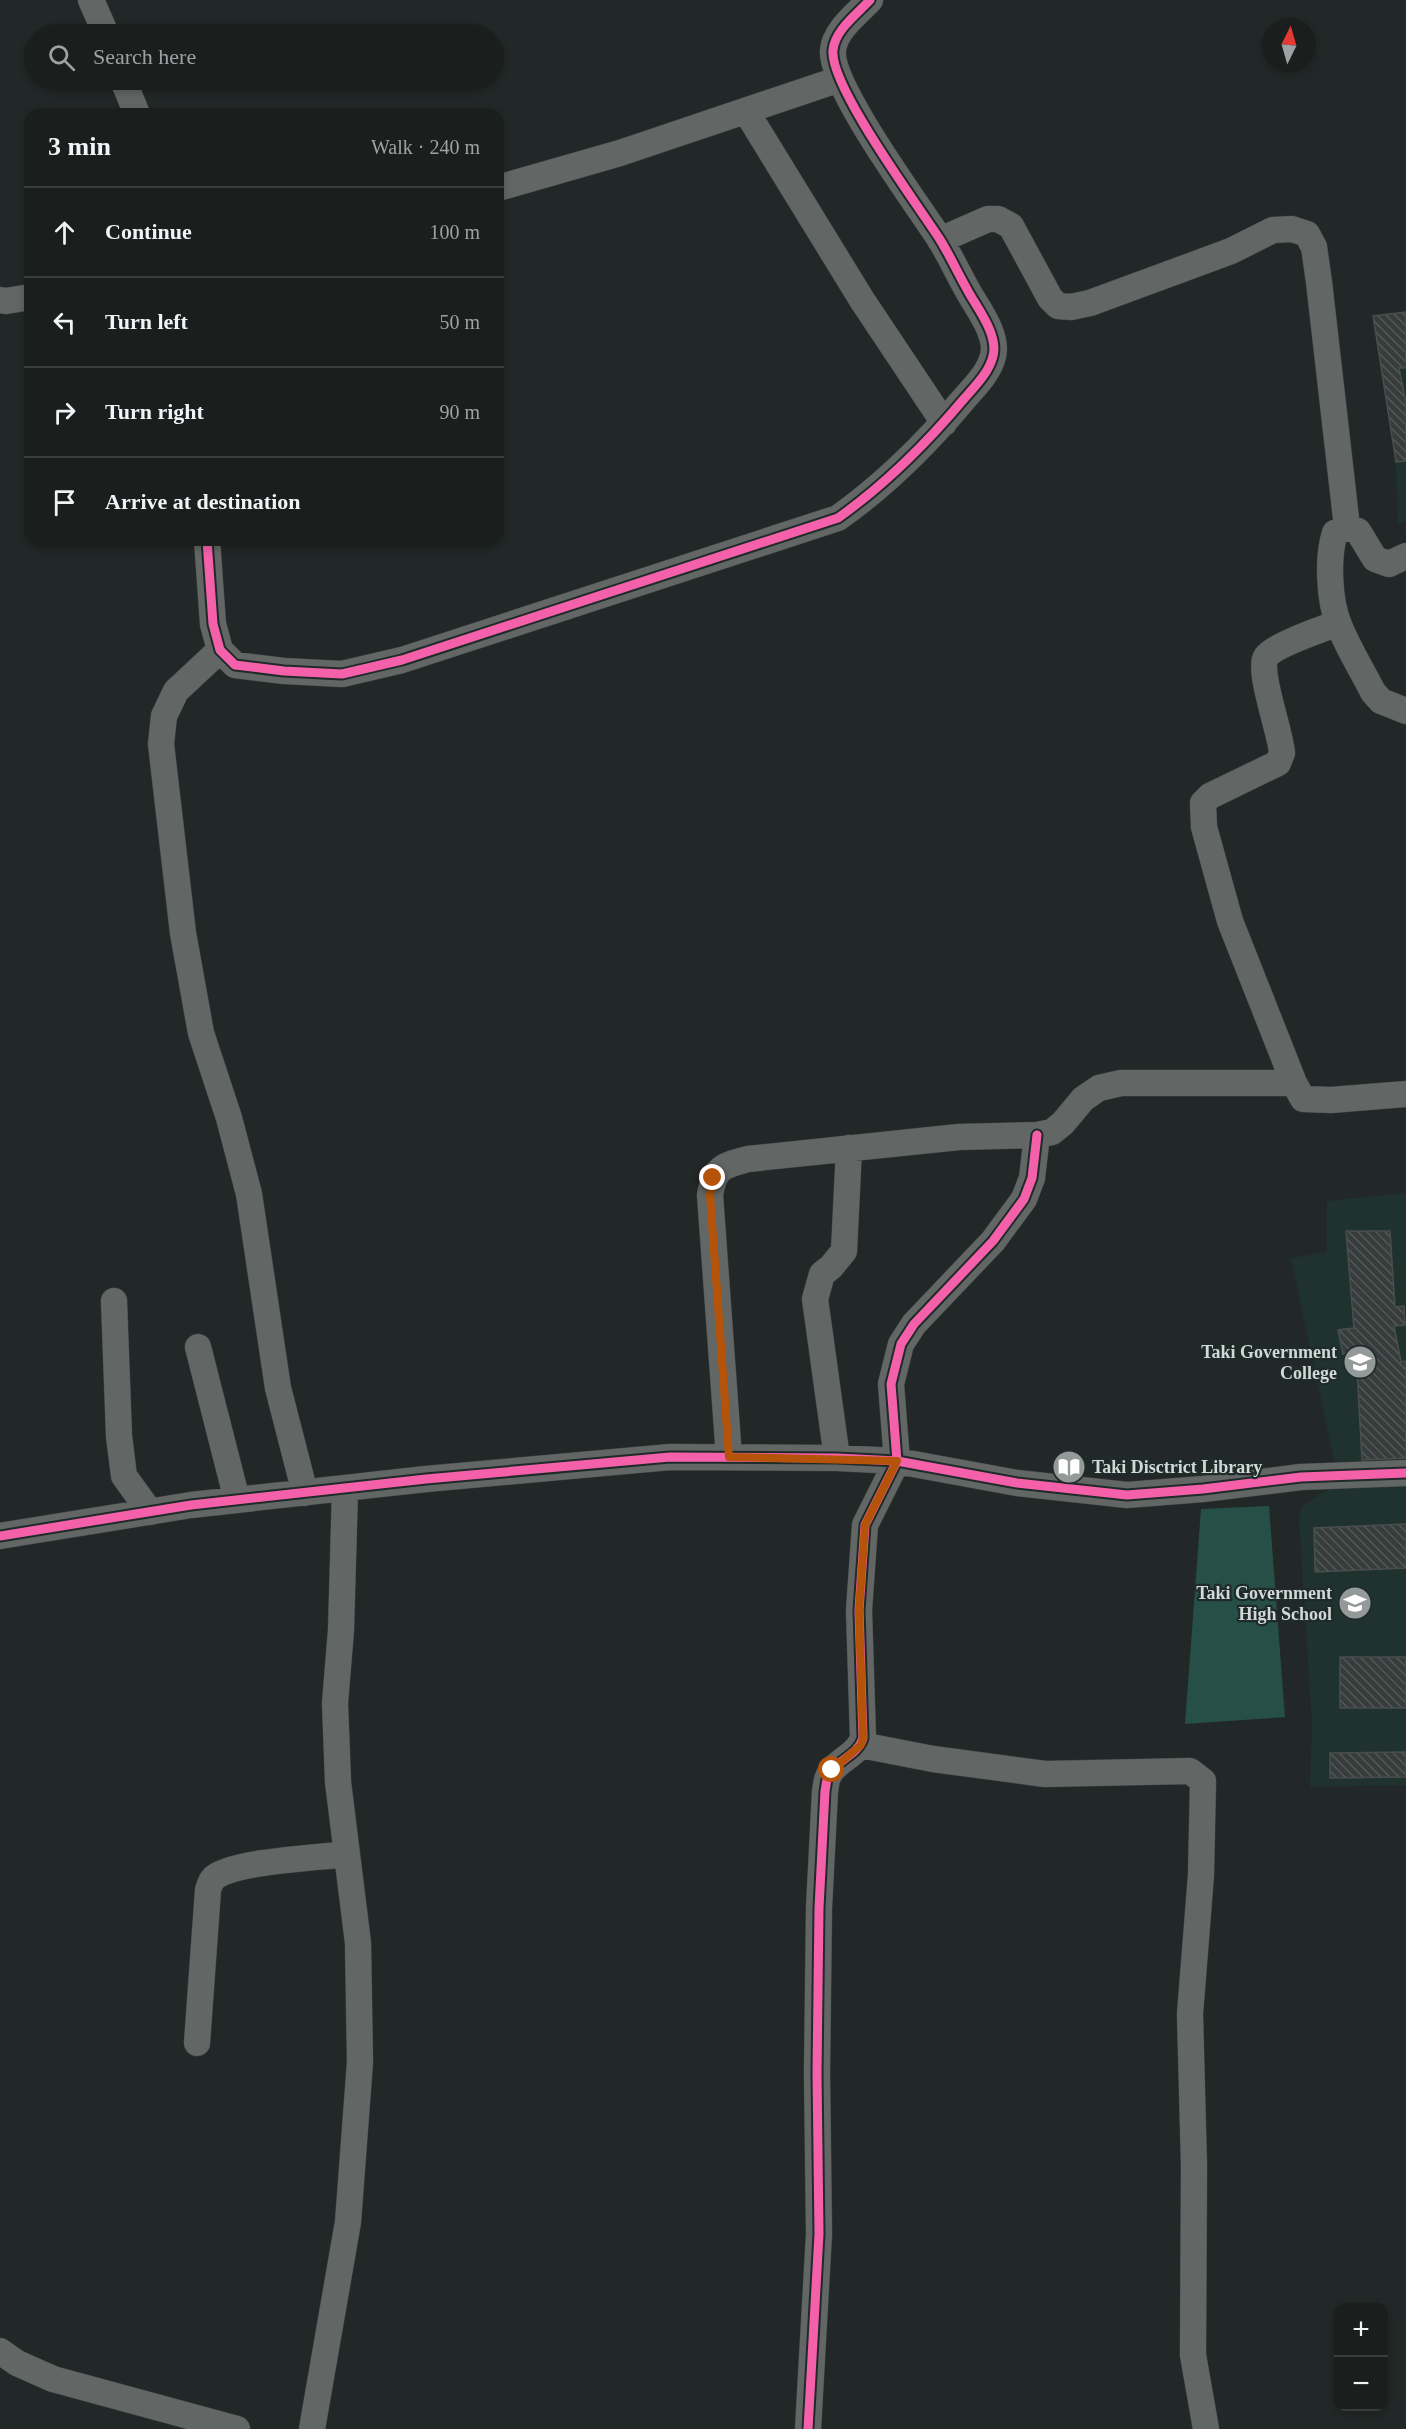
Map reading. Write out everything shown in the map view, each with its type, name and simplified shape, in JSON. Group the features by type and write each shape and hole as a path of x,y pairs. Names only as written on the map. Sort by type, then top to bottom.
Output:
{"street":[{"path":"91,0 102,24"},
{"path":"207,546 213,624 220,650 235,665 284,672 342,674 402,660 838,518 872,494 898,472 944,423 986,373 994,354 989,326 940,240 860,118 840,79 832,51 839,32 870,0"},
{"path":"504,186 620,153 840,79"},
{"path":"127,90 135,108"},
{"path":"746,111 862,300 944,423"},
{"path":"940,240 988,219 998,219 1011,226 1050,298 1058,306 1071,307 1090,303 1231,251 1273,230 1292,229 1307,234 1314,247 1319,282 1347,527"},
{"path":"0,300 24,298"},
{"path":"1406,556 1389,564 1375,559 1358,531 1347,527 1335,533 1331,545 1331,583 1338,623 1373,692 1381,700 1406,711"},
{"path":"1338,623 1276,648 1266,657 1263,666 1265,680 1282,753 1278,763 1209,796 1203,803 1202,812 1230,921 1294,1083 1303,1099 1406,1094"},
{"path":"220,650 176,691 164,716 161,744 183,933 201,1033 229,1118 249,1194 278,1388 305,1493"},
{"path":"729,1457 710,1195 713,1178 724,1166 748,1159 959,1137 1037,1135 1052,1132 1063,1123 1083,1099 1099,1088 1121,1083 1294,1083"},
{"path":"808,2429 819,2234 817,2073 819,1908 825,1791 832,1770 861,1745 863,1738 859,1610 865,1525 897,1461 891,1384 901,1344 914,1324 993,1241 1024,1199 1032,1178 1037,1135"},
{"path":"837,1458 815,1299 822,1274 844,1251 849,1149"},
{"path":"114,1300 119,1436 124,1476 150,1512"},
{"path":"198,1347 237,1500"},
{"path":"0,1536 237,1500 345,1490 426,1479 670,1457 837,1458 897,1461 1017,1483 1127,1495 1203,1489 1301,1477 1406,1473"},
{"path":"312,2429 348,2222 360,2062 358,1943 338,1782 335,1703 341,1630 345,1490"},
{"path":"861,1745 933,1759 1045,1774 1190,1771 1203,1781 1201,1875 1190,2025 1194,2166 1193,2355 1206,2429"},
{"path":"197,2043 208,1890 215,1876 227,1871 271,1863 347,1854"},
{"path":"0,2351 17,2363 53,2379 237,2429"}],"shaded area":[{"path":"1406,312 1406,521 1398,523 1396,463 1373,316"},
{"name":"Taki Government College","path":"1406,1193 1406,1466 1336,1469 1291,1258 1327,1252 1327,1201"},
{"name":"Taki Government High School","path":"1406,1479 1406,1785 1310,1787 1312,1724 1299,1518 1303,1505 1339,1483"}],"green space":[{"path":"1269,1506 1285,1717 1185,1724 1201,1509"}],"building":[{"path":"1406,312 1406,368 1399,368 1406,403 1406,461 1396,462 1373,316"},
{"path":"1346,1231 1390,1231 1395,1307 1404,1306 1405,1325 1394,1326 1401,1362 1406,1361 1406,1458 1362,1460 1356,1351 1343,1354 1338,1330 1354,1328"},
{"path":"1406,1524 1406,1568 1315,1572 1314,1528"},
{"path":"1340,1657 1406,1657 1406,1708 1340,1708"},
{"path":"1406,1752 1406,1777 1330,1778 1330,1753"}],"cycle path":[{"path":"207,546 213,624 220,650 235,665 284,671 342,674 402,660 838,518 889,478 949,417 985,374 994,349 988,326 948,253 859,116 836,67 833,50 838,36 847,23 870,0"},
{"path":"808,2429 819,2234 817,2073 819,1908 825,1791 831,1771 856,1749 863,1738 859,1610 865,1525 897,1461 891,1384 901,1344 914,1324 993,1241 1024,1199 1032,1178 1037,1135"},
{"path":"0,1536 191,1505 426,1479 670,1457 837,1458 897,1461 1017,1483 1127,1495 1203,1489 1301,1477 1406,1473"}],"place":[{"name":"Taki Government College","path":"1360,1362"},
{"name":"Taki Disctrict Library","path":"1069,1467"},
{"name":"Taki Government High School","path":"1355,1603"}],"route":[{"path":"713,1178 710,1195 729,1457 897,1461 865,1525 859,1610 863,1738 861,1745 832,1770"}]}
